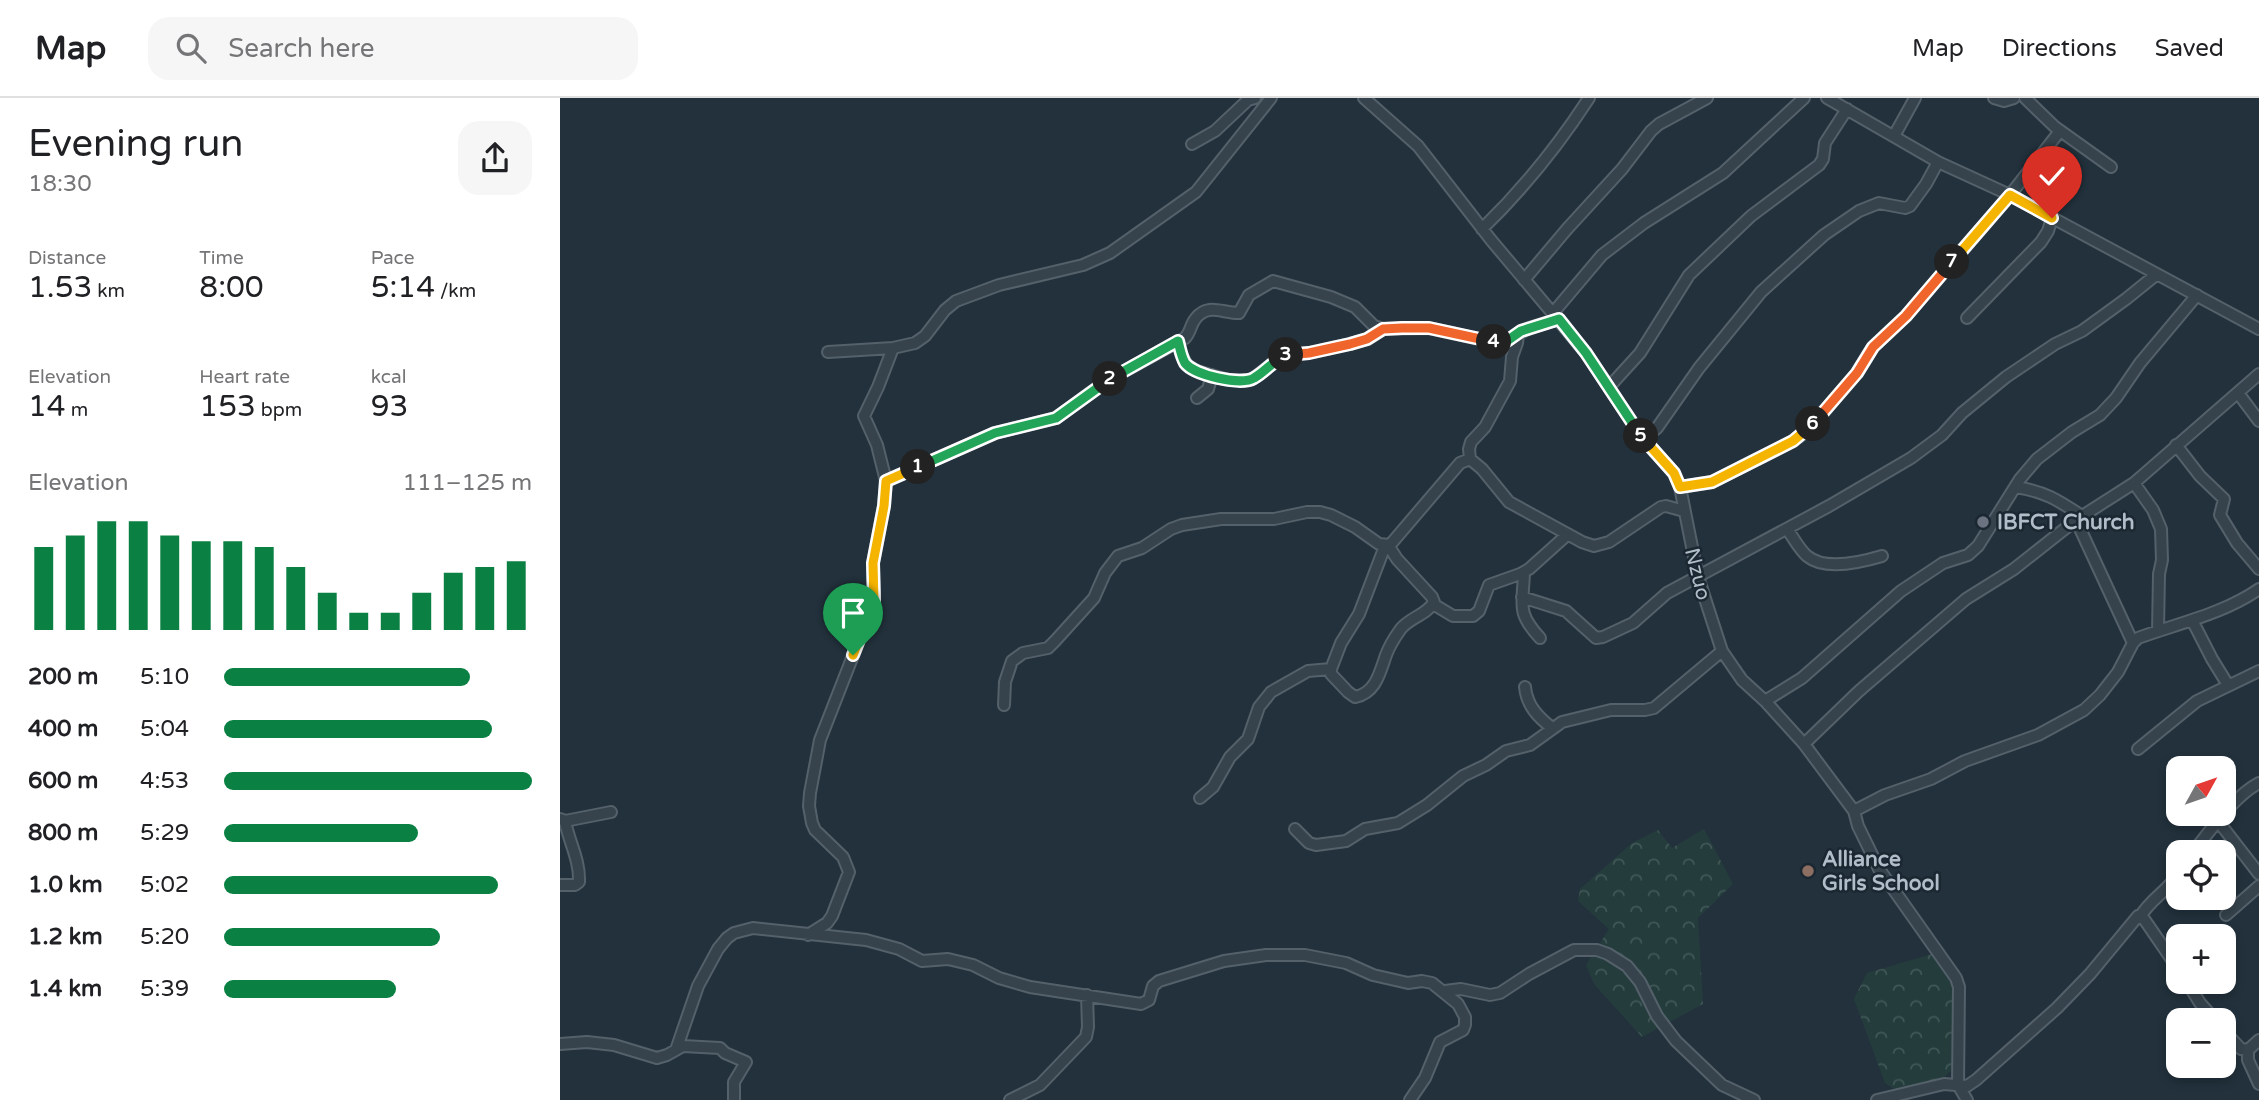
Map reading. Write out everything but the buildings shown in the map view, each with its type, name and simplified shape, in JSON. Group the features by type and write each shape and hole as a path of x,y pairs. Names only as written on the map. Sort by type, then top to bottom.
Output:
{"street":[{"path":"1192,145 1214,131 1248,100 1255,98"},
{"name":"Nzuo","path":"1364,98 1377,104 1418,146 1482,229 1586,353 1643,439 1674,473 1680,487 1698,578 1722,651 1742,680 1804,744 1854,811 1858,826 1880,869 1956,978 1959,987 1958,1085"},
{"path":"1482,229 1563,139 1589,98"},
{"path":"1524,280 1616,176 1651,131 1707,98"},
{"path":"886,481 995,433 1056,418 1108,380 1187,336 1194,320 1204,311 1213,309 1238,313 1249,295 1273,281 1331,297 1355,307 1374,326 1383,329 1429,328 1504,343 1528,328 1556,316 1602,255 1644,223 1723,173 1804,98"},
{"path":"1827,98 1938,162 2010,195 2259,329"},
{"path":"1894,136 1915,98"},
{"path":"1994,98 2004,101 2014,98"},
{"path":"2025,98 2060,131 2111,167"},
{"path":"828,352 893,348 915,343 925,336 945,310 967,295 1083,265 1110,253 1196,192 1268,99"},
{"path":"1609,387 1640,353 1689,275 1751,216 1819,165 1823,159 1825,143 1847,109"},
{"path":"1680,487 1712,482 1793,441 1808,430 1857,373 1873,347 1906,316 2010,195 2060,131"},
{"path":"1643,439 1657,428 1699,368 1761,292 1824,234 1859,212 1879,203 1905,208 1910,206 1938,162"},
{"path":"1967,318 2041,242 2048,232 2052,218"},
{"path":"1522,597 1566,611 1596,638 1633,624 1667,593 1911,458 1942,435 1962,413 2006,377 2055,344 2093,323 2157,274"},
{"path":"1765,701 1802,678 1901,592 1943,563 1968,555 1978,546 2015,487 2037,458 2100,415 2197,295"},
{"path":"1178,341 1186,365 1228,380 1251,380 1284,355 1309,353 1367,339 1383,329"},
{"path":"1518,334 1510,381 1485,427 1471,442 1469,449 1470,459 1482,469 1509,502 1594,546 1601,545 1666,506 1684,511"},
{"path":"808,935 827,923 832,916 849,872 843,857 812,823 810,793 820,740 874,602 873,563 886,481 877,445 864,416 893,348"},
{"path":"1804,744 1859,691 1966,599 2014,569 2079,518 2134,482 2259,374"},
{"path":"1196,398 1208,389 1212,375"},
{"path":"2238,393 2259,421"},
{"path":"2176,445 2200,476 2224,499 2221,515 2238,543 2259,569"},
{"path":"1004,705 1005,682 1012,661 1023,653 1048,648 1094,598 1105,573 1118,556 1142,548 1182,525 1221,519 1274,519 1307,512 1320,512 1342,520 1379,544 1391,545 1460,463 1470,459"},
{"path":"2134,482 2153,510 2161,529 2158,631"},
{"path":"2015,487 2037,490 2079,518 2133,643"},
{"path":"1787,529 1807,556 1816,561 1859,564 1882,556"},
{"path":"1387,545 1432,597 1433,604 1452,616 1473,616 1479,611 1489,584 1524,572 1568,534"},
{"path":"1387,545 1359,614 1340,643 1331,674 1353,696 1366,694 1378,678 1388,651 1402,626 1433,604"},
{"path":"1524,572 1523,615 1527,624 1540,638"},
{"path":"1854,811 1885,795 1931,779 1965,761 2038,735 2084,710 2118,672 2138,638 2220,610 2259,589"},
{"path":"2192,620 2228,685"},
{"path":"1295,829 1309,843 1338,844 1365,829 1398,823 1427,805 1463,776 1506,751 1530,745 1570,718 1611,710 1654,708 1722,651"},
{"path":"1200,798 1213,786 1234,752 1248,739 1259,707 1271,692 1308,671 1331,669"},
{"path":"2138,749 2197,701 2259,671"},
{"path":"1525,687 1526,699 1532,709 1552,728"},
{"path":"2236,802 2259,783"},
{"path":"560,885 577,884 579,876 577,858 562,820 611,812"},
{"path":"2203,840 2214,826"},
{"path":"2221,826 2259,874"},
{"path":"2226,915 2259,886"},
{"path":"1877,1100 1944,1084 1967,1086 1976,1080 2025,1039 2090,974 2146,907 2166,889"},
{"path":"2140,917 2166,951"},
{"path":"676,1050 703,975 727,938 734,933 753,928 882,944 922,961 948,959 973,965 999,978 1030,987 1141,1004 1149,1000 1153,986 1159,981 1224,961 1305,955 1346,963 1373,975 1408,983 1432,983 1458,1004 1465,1017 1465,1025 1462,1030 1440,1042 1425,1078 1410,1100"},
{"path":"1445,991 1461,989 1490,995 1500,993 1574,950 1597,950 1627,966 1640,982 1657,1016 1676,1041 1722,1085 1754,1100"},
{"path":"1010,1100 1040,1085 1086,1037 1087,995"},
{"path":"2259,1040 2248,1050 2248,1060 2259,1084"},
{"path":"560,1044 587,1042 614,1045 657,1058 683,1046 720,1048 746,1062 734,1083 734,1100"},
{"path":"2236,1044 2241,1049 2248,1050"},
{"path":"1958,1085 1968,1100"}],"green space":[{"path":"1704,829 1733,884 1698,918 1703,1004 1642,1037 1594,984 1586,965 1609,929 1578,901 1580,889 1632,843 1658,830 1672,848"},
{"path":"1932,954 1952,983 1955,1053 1951,1071 1942,1079 1897,1091 1885,1083 1854,999 1867,973"}],"place":[{"name":"IBFCT Church","path":"1983,522"},
{"name":"Alliance Girls School","path":"1808,871"}],"route":[{"path":"853,655 874,602 873,563 886,481 995,433 1056,418 1108,380 1178,341 1186,365 1228,380 1243,381 1255,378 1284,355 1309,353 1350,344 1367,339 1383,329 1429,328 1504,343 1521,331 1559,319 1586,353 1643,439 1674,473 1680,487 1712,482 1793,441 1808,430 1857,373 1873,347 1906,316 2010,195 2052,218"}]}
